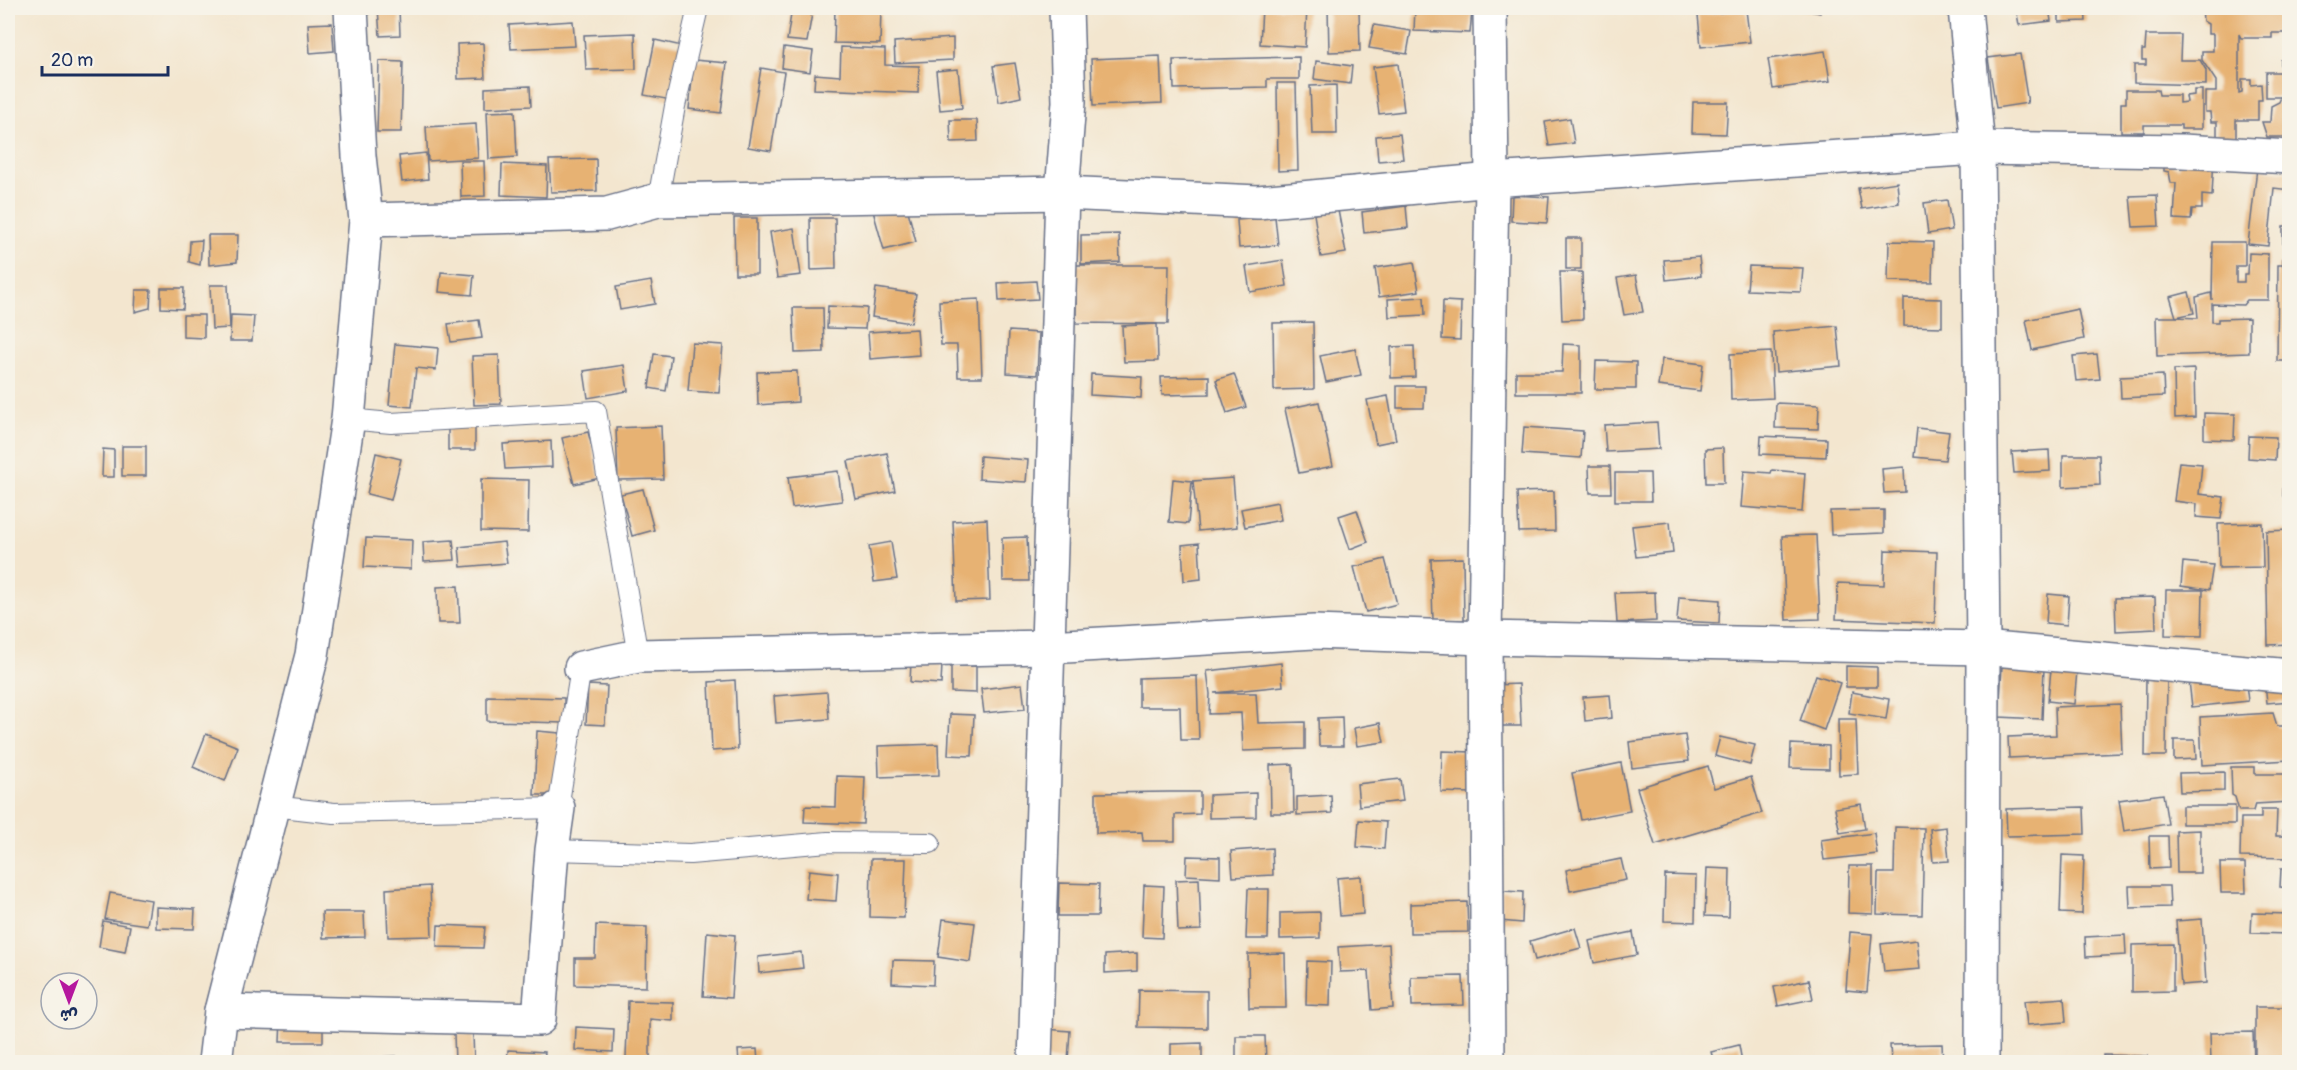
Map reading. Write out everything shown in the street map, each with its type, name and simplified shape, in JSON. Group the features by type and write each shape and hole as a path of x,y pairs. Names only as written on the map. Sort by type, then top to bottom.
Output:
{"street":[{"path":"215,1062 220,1011 312,655 348,419 366,220 359,156 351,8"},
{"path":"1035,1062 1062,193 1069,102 1066,8"},
{"path":"1488,1062 1485,638 1492,180 1490,8"},
{"path":"1965,8 1978,148 1983,648 1982,1062"},
{"path":"366,220 607,214 658,200 1062,193 1258,202 1492,180 1978,148 2182,151 2289,158"},
{"path":"582,669 638,656 1048,647 1314,632 1485,638 1983,648 2289,676"},
{"path":"220,1011 539,1019 552,850 558,808"}],"lane":[{"path":"658,200 675,106 698,8"},
{"path":"348,419 391,423 596,411 638,656"},
{"path":"273,806 334,813 558,808 582,669"},
{"path":"552,850 690,854 828,842 930,843"}],"building":[{"path":"378,8 399,8 400,35 380,36"},
{"path":"792,8 813,8 807,42 787,40"},
{"path":"835,8 881,8 880,44 834,43"},
{"path":"1262,8 1307,8 1305,47 1260,44"},
{"path":"1328,8 1359,8 1360,51 1329,52"},
{"path":"1415,8 1472,10 1470,33 1414,31"},
{"path":"1793,8 1821,8 1820,13"},
{"path":"2016,8 2049,8 2051,21 2019,25"},
{"path":"2059,8 2085,8 2086,21 2059,22"},
{"path":"2202,8 2290,8 2290,33 2272,33 2272,38 2241,38 2239,34 2239,93 2242,92 2242,79 2251,79 2251,85 2261,84 2262,100 2258,100 2258,120 2236,120 2236,137 2217,138 2217,122 2211,122 2210,112 2205,112 2205,92 2216,92 2216,81 2202,60 2202,51 2213,51 2213,34 2208,34 2208,24 2203,21"},
{"path":"1746,10 1750,42 1701,47 1698,15"},
{"path":"573,21 575,46 511,49 509,25"},
{"path":"332,23 334,51 310,53 308,24"},
{"path":"1374,25 1411,31 1407,54 1369,48"},
{"path":"635,33 636,69 586,70 584,35"},
{"path":"2146,35 2181,35 2180,60 2200,60 2206,70 2206,85 2134,83 2134,65 2146,65 2146,60 2142,60 2142,50 2145,50"},
{"path":"953,38 953,60 895,63 894,42"},
{"path":"655,40 682,46 671,100 644,95"},
{"path":"483,43 485,78 458,79 457,44"},
{"path":"784,47 813,51 810,72 782,68"},
{"path":"841,47 885,49 885,65 919,66 918,93 814,89 815,74 840,76"},
{"path":"1825,51 1830,81 1773,89 1768,59"},
{"path":"2020,54 2028,103 1996,108 1988,58"},
{"path":"1160,56 1162,103 1093,106 1091,59"},
{"path":"1299,57 1299,79 1267,79 1267,87 1174,89 1173,60"},
{"path":"694,60 727,63 721,113 689,109"},
{"path":"2281,60 2290,61 2290,137 2267,137 2262,122 2270,122 2271,106 2279,102 2281,97 2266,97 2266,72 2281,72"},
{"path":"379,61 403,62 401,132 377,132"},
{"path":"1316,61 1352,66 1350,84 1314,79"},
{"path":"1015,63 1021,97 999,102 993,66"},
{"path":"1398,64 1404,111 1379,114 1373,67"},
{"path":"761,68 784,72 771,151 748,147"},
{"path":"958,69 962,108 940,110 936,71"},
{"path":"1277,83 1296,83 1298,170 1278,171"},
{"path":"1336,85 1337,134 1312,134 1310,86"},
{"path":"530,86 531,106 485,108 485,88"},
{"path":"2126,90 2158,90 2159,95 2179,95 2179,103 2187,102 2186,96 2194,95 2194,90 2202,90 2202,129 2181,129 2181,125 2144,125 2144,132 2121,132 2121,103 2126,103"},
{"path":"1693,102 1728,102 1726,134 1692,133"},
{"path":"515,111 517,157 489,159 487,112"},
{"path":"1570,118 1574,143 1549,146 1545,122"},
{"path":"950,120 977,120 978,141 951,142"},
{"path":"476,124 478,158 428,161 426,127"},
{"path":"1400,134 1403,159 1378,161 1376,136"},
{"path":"426,153 428,179 402,182 399,156"},
{"path":"2180,154 2214,156 2212,196 2202,195 2202,209 2192,209 2191,220 2174,219 2176,183 2171,183 2169,172 2164,171 2164,164 2179,168"},
{"path":"596,159 597,191 551,192 549,160"},
{"path":"460,161 484,161 485,196 461,197"},
{"path":"502,164 547,166 546,197 501,195"},
{"path":"2257,168 2290,172 2290,190 2274,188 2268,246 2248,244"},
{"path":"1897,182 1899,203 1862,209 1858,188"},
{"path":"1512,195 1549,197 1547,223 1511,221"},
{"path":"2157,195 2159,226 2133,227 2130,196"},
{"path":"1947,200 1952,230 1928,234 1924,203"},
{"path":"906,203 916,242 884,250 873,211"},
{"path":"1406,206 1408,228 1364,233 1362,212"},
{"path":"1338,210 1346,253 1321,257 1314,214"},
{"path":"1275,217 1278,245 1239,248 1237,220"},
{"path":"734,218 757,218 757,274 735,274"},
{"path":"810,218 835,218 836,269 811,270"},
{"path":"2283,226 2290,226 2290,361 2277,361 2278,265 2283,265"},
{"path":"794,228 801,275 777,278 770,232"},
{"path":"1119,234 1120,262 1081,264 1081,235"},
{"path":"208,235 238,235 237,262 209,265"},
{"path":"1566,238 1581,238 1581,269 1566,269"},
{"path":"202,240 200,265 189,262 190,241"},
{"path":"1889,241 1933,242 1932,282 1888,281"},
{"path":"2213,242 2245,242 2245,266 2236,266 2236,282 2244,282 2244,274 2248,274 2249,253 2268,254 2268,300 2247,300 2243,305 2212,304 2212,322 2218,322 2218,319 2249,318 2249,353 2157,356 2156,317 2198,318 2196,297 2211,293 2212,300"},
{"path":"1699,257 1701,276 1666,280 1664,260"},
{"path":"1283,260 1287,286 1250,292 1246,266"},
{"path":"1414,262 1419,291 1379,297 1375,268"},
{"path":"1076,265 1169,265 1168,324 1076,323"},
{"path":"1749,266 1803,268 1801,292 1747,290"},
{"path":"441,272 474,275 472,295 439,292"},
{"path":"1560,272 1582,272 1583,319 1562,320"},
{"path":"1636,275 1643,312 1624,315 1617,278"},
{"path":"651,281 655,304 620,310 616,287"},
{"path":"1036,281 1038,299 999,301 998,283"},
{"path":"210,285 228,285 230,328 212,329"},
{"path":"161,288 184,288 183,309 161,308"},
{"path":"876,288 916,294 911,323 872,317"},
{"path":"136,290 151,290 150,308 135,312"},
{"path":"2189,292 2194,313 2176,317 2170,297"},
{"path":"1424,297 1425,315 1389,317 1388,299"},
{"path":"1904,298 1942,299 1942,327 1904,326"},
{"path":"979,299 982,377 958,377 957,345 941,345 939,301"},
{"path":"1443,301 1461,302 1460,340 1442,339"},
{"path":"828,306 867,308 865,329 827,328"},
{"path":"793,308 823,308 824,352 795,353"},
{"path":"2078,309 2084,339 2032,350 2026,320"},
{"path":"183,315 204,315 204,338 183,337"},
{"path":"231,315 254,316 252,341 230,341"},
{"path":"479,320 482,338 451,342 448,324"},
{"path":"1313,322 1314,389 1274,390 1273,323"},
{"path":"1157,324 1158,361 1124,362 1122,326"},
{"path":"1837,326 1841,366 1776,372 1773,332"},
{"path":"917,329 919,355 870,359 868,332"},
{"path":"1009,331 1039,333 1037,375 1007,373"},
{"path":"692,343 723,345 719,393 688,391"},
{"path":"395,344 438,348 436,370 416,368 412,407 389,405"},
{"path":"1563,344 1581,345 1581,393 1516,393 1516,372 1562,372"},
{"path":"1414,346 1415,377 1391,378 1391,347"},
{"path":"1355,349 1361,375 1326,382 1320,356"},
{"path":"1771,352 1773,398 1731,400 1730,354"},
{"path":"654,354 671,356 666,391 649,388"},
{"path":"2097,354 2100,379 2076,381 2073,356"},
{"path":"499,355 501,404 474,405 472,356"},
{"path":"1662,359 1703,364 1700,391 1658,386"},
{"path":"1596,361 1636,362 1636,389 1595,389"},
{"path":"624,365 628,391 588,398 584,371"},
{"path":"2194,369 2195,417 2175,418 2174,370"},
{"path":"797,371 798,402 758,405 757,372"},
{"path":"1091,374 1142,377 1141,398 1090,395"},
{"path":"1234,374 1246,407 1227,413 1216,380"},
{"path":"2163,375 2164,396 2121,398 2120,377"},
{"path":"1209,376 1209,394 1162,395 1161,377"},
{"path":"1397,386 1425,386 1424,408 1397,408"},
{"path":"1388,396 1396,440 1376,444 1367,400"},
{"path":"1319,402 1333,466 1299,473 1285,409"},
{"path":"1776,403 1819,405 1818,429 1775,428"},
{"path":"2204,413 2235,414 2234,440 2204,439"},
{"path":"1657,422 1659,449 1606,452 1604,425"},
{"path":"448,424 475,424 475,450 448,450"},
{"path":"661,426 663,479 618,480 616,428"},
{"path":"1524,427 1583,431 1581,458 1522,454"},
{"path":"1917,428 1949,432 1945,460 1914,457"},
{"path":"588,432 600,478 574,484 562,438"},
{"path":"1761,436 1827,439 1826,457 1760,454"},
{"path":"2249,436 2276,437 2275,460 2248,458"},
{"path":"551,441 552,467 505,469 503,444"},
{"path":"122,446 146,446 146,476 122,476"},
{"path":"1723,448 1724,483 1706,483 1705,449"},
{"path":"103,449 114,450 114,477 102,477"},
{"path":"2049,450 2050,471 2014,473 2012,452"},
{"path":"376,453 401,459 391,500 367,494"},
{"path":"887,453 895,491 856,499 848,461"},
{"path":"2063,455 2099,455 2100,485 2063,487"},
{"path":"980,456 1028,460 1026,482 979,479"},
{"path":"2179,462 2202,464 2199,494 2224,497 2221,519 2196,517 2197,504 2174,501"},
{"path":"1589,466 1610,466 1611,493 1590,493"},
{"path":"1904,467 1905,492 1884,493 1882,469"},
{"path":"2284,467 2290,467 2290,496 2283,496"},
{"path":"1772,470 1805,473 1802,512 1741,507 1744,471 1771,473"},
{"path":"838,471 842,501 792,508 788,477"},
{"path":"1615,473 1650,473 1651,501 1615,501"},
{"path":"1233,478 1237,527 1198,531 1193,481"},
{"path":"481,479 529,480 528,532 481,531"},
{"path":"1173,479 1192,481 1188,524 1169,522"},
{"path":"643,489 654,530 632,536 621,494"},
{"path":"1554,491 1555,531 1519,532 1517,492"},
{"path":"1278,502 1281,520 1245,527 1241,509"},
{"path":"1357,510 1368,542 1350,549 1339,516"},
{"path":"1884,510 1884,533 1831,535 1830,511"},
{"path":"987,519 990,600 956,601 953,521"},
{"path":"1670,522 1673,553 1636,557 1632,526"},
{"path":"2262,523 2263,567 2219,568 2218,524"},
{"path":"2290,530 2290,644 2268,645 2266,531"},
{"path":"1816,535 1820,619 1786,620 1782,536"},
{"path":"1027,537 1029,581 1003,581 1002,538"},
{"path":"366,538 412,540 411,569 364,567"},
{"path":"453,540 455,560 424,562 423,542"},
{"path":"504,542 507,563 461,567 459,547"},
{"path":"891,542 897,579 874,582 869,546"},
{"path":"1199,543 1201,579 1184,581 1182,545"},
{"path":"1885,550 1937,552 1935,623 1836,619 1838,583 1884,585"},
{"path":"1463,558 1464,620 1433,621 1431,559"},
{"path":"1385,559 1397,604 1366,612 1354,567"},
{"path":"2183,562 2213,565 2209,590 2181,586"},
{"path":"458,586 460,623 438,623 437,587"},
{"path":"2166,590 2203,590 2202,636 2165,635"},
{"path":"1655,592 1656,621 1617,623 1615,593"},
{"path":"2048,594 2069,596 2067,625 2046,623"},
{"path":"1679,597 1720,600 1719,623 1677,621"},
{"path":"2155,597 2156,629 2116,631 2115,598"},
{"path":"911,662 942,664 941,684 910,682"},
{"path":"1281,663 1283,686 1214,693 1256,693 1258,723 1305,722 1305,749 1243,751 1241,713 1209,714 1210,694 1207,671"},
{"path":"951,666 976,666 976,693 951,692"},
{"path":"1846,666 1877,667 1877,687 1846,687"},
{"path":"2002,667 2044,668 2042,719 1999,717"},
{"path":"2051,669 2077,671 2074,704 2048,701"},
{"path":"1816,675 1840,683 1824,730 1800,721"},
{"path":"1197,676 1199,740 1181,740 1180,707 1139,707 1139,678"},
{"path":"2245,676 2248,701 2192,707 2189,681"},
{"path":"2146,678 2167,678 2166,756 2145,756"},
{"path":"735,680 738,749 712,751 709,682"},
{"path":"2290,680 2290,701 2267,703 2265,682"},
{"path":"1022,684 1025,709 984,713 981,689"},
{"path":"1519,684 1521,726 1497,726 1495,685"},
{"path":"588,685 607,686 605,725 586,724"},
{"path":"827,692 829,719 776,723 774,696"},
{"path":"1852,692 1889,699 1886,719 1849,713"},
{"path":"1610,695 1612,718 1585,721 1583,697"},
{"path":"487,696 564,698 564,723 487,721"},
{"path":"2120,704 2122,753 2009,758 2008,737 2056,735 2055,707"},
{"path":"2273,713 2277,726 2290,726 2290,760 2202,765 2200,717"},
{"path":"950,714 974,715 972,756 948,755"},
{"path":"1342,717 1343,746 1319,746 1318,718"},
{"path":"1838,719 1856,719 1858,774 1839,775"},
{"path":"1380,723 1384,742 1357,746 1354,728"},
{"path":"537,731 560,733 556,795 534,795"},
{"path":"206,734 238,747 225,781 193,767"},
{"path":"1685,735 1689,761 1632,768 1629,742"},
{"path":"1720,737 1755,745 1750,765 1715,756"},
{"path":"2174,740 2195,740 2196,759 2174,760"},
{"path":"938,744 939,775 879,777 878,746"},
{"path":"1791,744 1829,746 1829,769 1790,768"},
{"path":"1442,751 1472,752 1471,793 1441,792"},
{"path":"1621,763 1630,811 1581,820 1572,773"},
{"path":"1293,764 1294,813 1271,813 1270,765"},
{"path":"1708,766 1714,788 1751,777 1762,813 1655,845 1637,788"},
{"path":"2231,767 2255,767 2255,774 2290,774 2290,802 2255,804 2253,811 2239,811 2235,797 2232,795"},
{"path":"2224,772 2224,791 2180,792 2179,773"},
{"path":"837,776 865,777 863,824 804,822 805,806 836,807"},
{"path":"1400,779 1403,801 1359,806 1357,784"},
{"path":"1200,792 1200,814 1175,815 1175,841 1143,841 1142,832 1096,833 1096,793"},
{"path":"1256,793 1256,817 1209,818 1209,795"},
{"path":"2163,794 2168,824 2124,831 2119,800"},
{"path":"1331,795 1332,813 1297,815 1297,797"},
{"path":"1861,804 1865,829 1840,833 1835,808"},
{"path":"2182,806 2235,806 2235,824 2182,824"},
{"path":"2084,807 2085,834 2007,836 2006,809"},
{"path":"2261,810 2277,810 2276,836 2283,836 2283,816 2290,816 2290,858 2240,857 2241,818 2261,818"},
{"path":"1359,820 1386,822 1384,849 1357,847"},
{"path":"1895,827 1924,828 1922,915 1877,914 1878,873 1894,873"},
{"path":"1946,827 1949,861 1933,862 1930,829"},
{"path":"2200,830 2200,873 2177,873 2176,831"},
{"path":"1874,833 1877,854 1824,860 1821,840"},
{"path":"2149,836 2168,836 2169,868 2150,869"},
{"path":"1272,848 1273,875 1233,877 1231,851"},
{"path":"2062,855 2084,856 2082,914 2060,913"},
{"path":"1187,856 1220,857 1220,877 1186,875"},
{"path":"871,859 906,859 904,918 870,917"},
{"path":"1621,859 1626,880 1570,891 1566,870"},
{"path":"2220,863 2245,863 2246,893 2221,893"},
{"path":"1849,866 1873,866 1873,914 1848,913"},
{"path":"1707,868 1730,869 1729,917 1705,916"},
{"path":"2281,869 2290,869 2290,888 2280,887"},
{"path":"809,870 838,873 836,901 806,899"},
{"path":"1665,875 1696,876 1695,922 1664,921"},
{"path":"1361,876 1363,914 1340,916 1337,878"},
{"path":"1199,879 1201,930 1178,931 1176,880"},
{"path":"1059,883 1099,884 1098,916 1058,916"},
{"path":"1144,885 1164,886 1162,938 1142,937"},
{"path":"430,886 432,936 388,937 386,889"},
{"path":"2129,886 2169,886 2170,907 2130,908"},
{"path":"1248,889 1269,889 1268,939 1246,939"},
{"path":"1502,891 1523,892 1522,923 1500,921"},
{"path":"110,893 151,900 147,925 105,919"},
{"path":"1467,902 1468,932 1410,933 1410,904"},
{"path":"156,907 195,909 194,929 156,928"},
{"path":"322,912 364,912 365,937 323,938"},
{"path":"1320,912 1320,938 1280,939 1280,913"},
{"path":"2252,913 2290,914 2290,934 2251,933"},
{"path":"943,919 975,923 970,962 938,957"},
{"path":"2202,919 2206,983 2181,985 2176,921"},
{"path":"103,921 130,926 125,952 99,947"},
{"path":"438,925 485,927 483,948 437,947"},
{"path":"596,925 647,927 646,987 575,985 575,958 595,958"},
{"path":"1575,928 1581,948 1535,960 1530,941"},
{"path":"707,932 735,935 731,998 703,996"},
{"path":"1633,932 1637,955 1594,963 1589,941"},
{"path":"1850,932 1872,934 1867,992 1846,990"},
{"path":"2125,935 2126,955 2086,957 2085,937"},
{"path":"1917,940 1920,969 1884,972 1881,944"},
{"path":"1389,944 1393,1008 1372,1010 1369,971 1340,972 1338,947"},
{"path":"2173,944 2173,991 2132,992 2132,945"},
{"path":"801,952 803,968 759,973 758,957"},
{"path":"1137,953 1137,971 1105,973 1105,955"},
{"path":"1285,953 1286,1008 1249,1008 1248,954"},
{"path":"893,960 934,961 933,985 892,983"},
{"path":"1307,961 1331,962 1330,1006 1306,1005"},
{"path":"1463,976 1464,1005 1412,1006 1411,977"},
{"path":"1809,980 1813,999 1778,1006 1774,987"},
{"path":"1139,990 1207,991 1207,1028 1138,1027"},
{"path":"2064,998 2066,1022 2027,1025 2024,1001"},
{"path":"628,1001 673,1002 673,1021 650,1019 650,1059 626,1058"},
{"path":"2255,1007 2290,1007 2290,1062 2255,1062"},
{"path":"281,1018 323,1019 323,1042 280,1042"},
{"path":"576,1027 614,1029 613,1052 575,1050"},
{"path":"1045,1029 1070,1031 1068,1061 1043,1058"},
{"path":"2253,1032 2254,1062 2211,1062 2210,1033"},
{"path":"454,1034 473,1034 474,1062 455,1062"},
{"path":"1236,1036 1265,1036 1266,1062 1236,1062"},
{"path":"1202,1043 1202,1062 1171,1062 1171,1044"},
{"path":"1942,1044 1943,1062 1891,1062 1890,1045"},
{"path":"1739,1045 1742,1062 1714,1062 1711,1052"},
{"path":"757,1049 758,1062 739,1062 738,1050"},
{"path":"508,1050 545,1052 544,1062 507,1062"},
{"path":"2103,1055 2147,1056 2146,1062 2103,1062"},
{"path":"396,1056 396,1062 379,1062 379,1057"}]}
